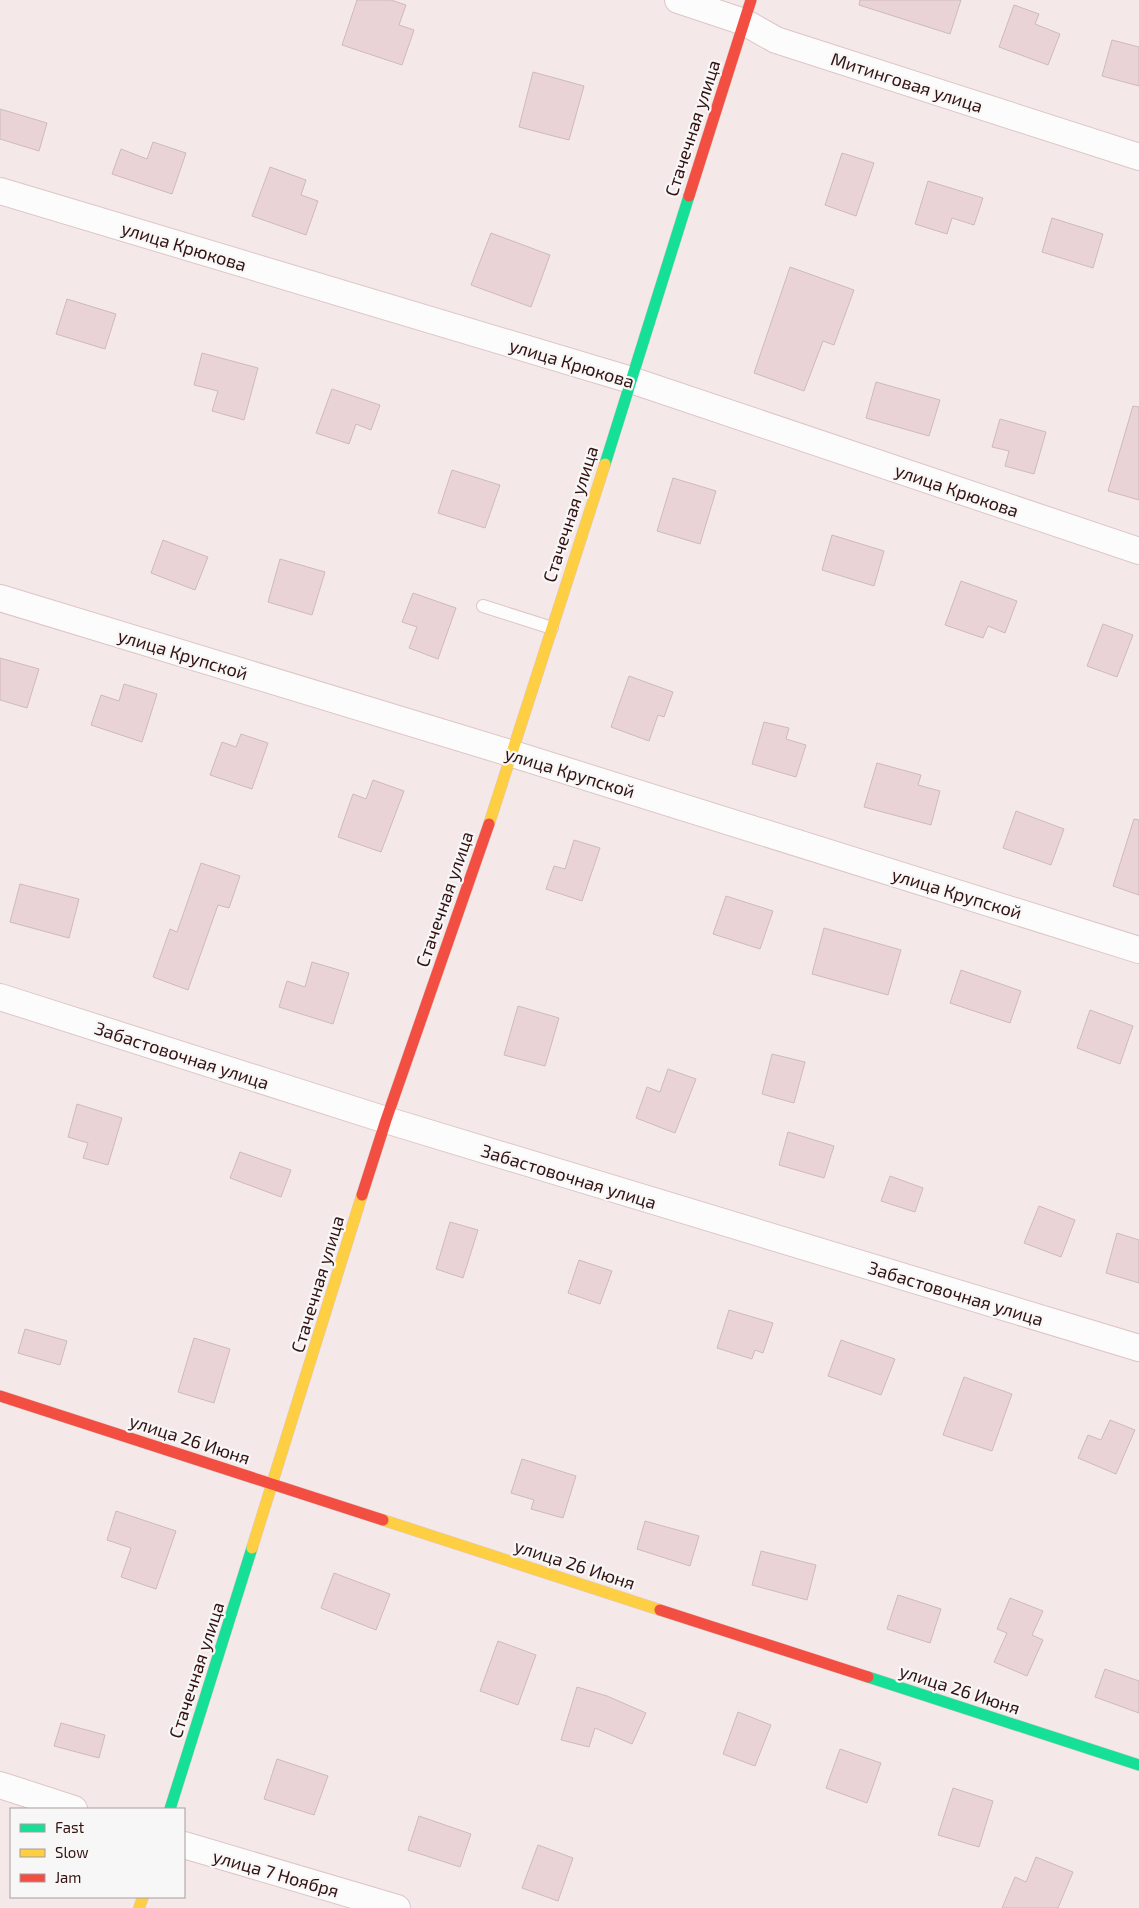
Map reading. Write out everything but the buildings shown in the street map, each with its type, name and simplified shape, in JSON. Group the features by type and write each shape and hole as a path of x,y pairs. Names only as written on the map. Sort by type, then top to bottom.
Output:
{"street":[{"name":"Митинговая улица","path":"678,0 748,11 776,40 1139,157"},
{"name":"Стачечная улица","path":"170,1808 274,1485 386,1120 512,754 748,11"},
{"name":"улица Крюкова","path":"0,191 631,380 1139,551"},
{"name":"улица Крупской","path":"0,598 512,754 1139,950"},
{"name":"Забастовочная улица","path":"0,997 386,1120 1139,1348"},
{"name":"улица 26 Июня","path":"0,1396 1139,1766"},
{"path":"0,1785 71,1808"},
{"name":"улица 7 Ноября","path":"185,1845 397,1908"}],"lane":[{"path":"483,606 552,628"}],"traffic: fast":[{"path":"605,464 689,196"},
{"path":"170,1808 252,1548"},
{"path":"868,1677 1139,1765"}],"traffic: slow":[{"path":"489,824 605,464"},
{"path":"252,1548 362,1195"},
{"path":"383,1520 660,1610"},
{"path":"139,1908 143,1898"}],"traffic: jam":[{"path":"689,196 751,0"},
{"path":"362,1195 386,1120 489,824"},
{"path":"0,1396 383,1520"},
{"path":"660,1610 868,1677"}]}
